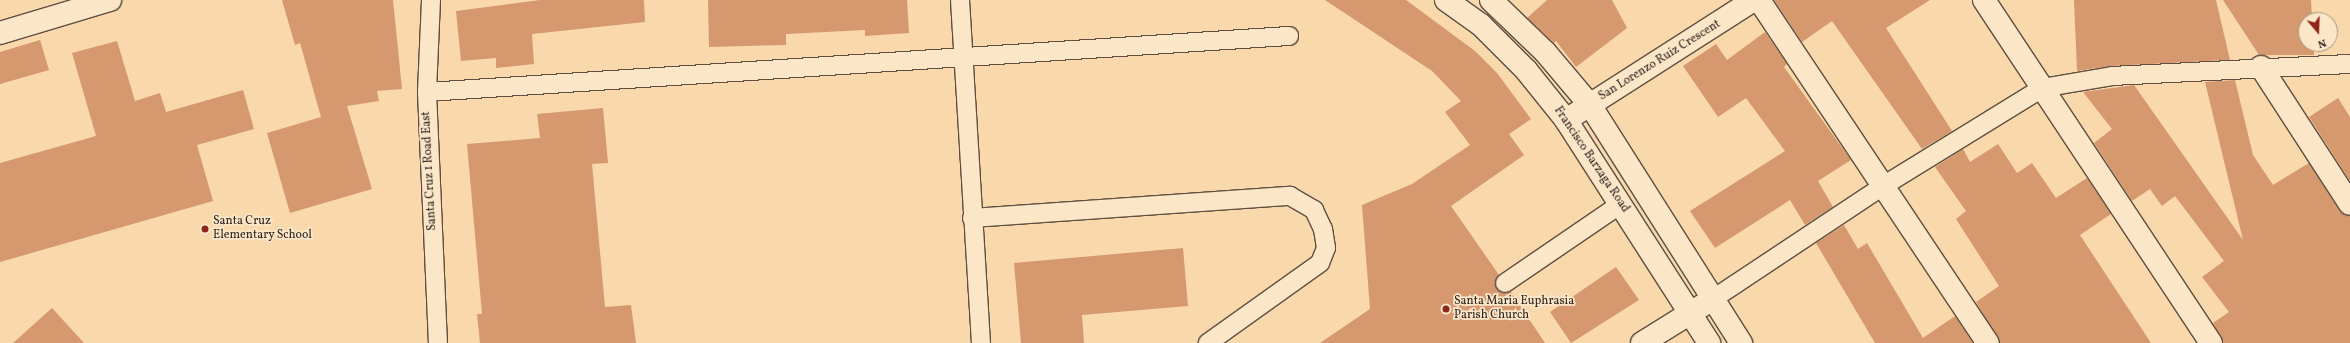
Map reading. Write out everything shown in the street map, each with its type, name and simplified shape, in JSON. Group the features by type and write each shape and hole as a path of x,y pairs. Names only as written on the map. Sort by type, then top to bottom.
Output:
{"street":[{"path":"0,33 110,0"},
{"name":"Francisco Barzaga Road","path":"1446,0 1481,25 1526,70 1566,120 1709,343"},
{"path":"1491,0 1546,53 1590,105 1741,343"},
{"name":"San Lorenzo Ruiz Crescent","path":"1566,120 1754,0"},
{"path":"1760,0 1988,343"},
{"path":"1984,0 2211,343"},
{"path":"2261,67 2350,204"},
{"path":"1642,343 1713,299"}],"lane":[{"name":"Santa Cruz 1 Road East","path":"431,0 427,92 438,343"},
{"path":"960,0 972,218 981,343"},
{"path":"427,92 1288,36"},
{"path":"1713,299 1883,186 2042,88 2112,76 2261,67 2350,64"},
{"path":"972,218 1290,196 1314,210 1323,229 1326,248 1320,264 1208,343"},
{"path":"1505,283 1621,204"}],"building":[{"path":"282,0 393,0 402,89 377,91 379,101 347,106 372,189 290,213 267,133 321,117 300,43 295,45"},
{"path":"540,0 644,0 645,22 532,34 534,64 496,68 496,58 461,61 456,11"},
{"path":"708,0 907,0 909,33 865,36 865,30 786,34 786,45 709,47"},
{"path":"1325,0 1406,0 1475,51 1497,73 1531,119 1509,134 1524,155 1451,206 1499,275 1495,283 1497,289 1511,292 1545,343 1320,343 1370,309 1362,205 1412,184 1470,145 1445,112 1461,101 1432,71"},
{"path":"1547,0 1612,0 1627,28 1576,67 1556,41 1554,43 1527,18"},
{"path":"1774,0 1930,0 1886,28 1952,131 1922,149 1832,21 1802,42"},
{"path":"2074,0 2216,0 2230,60 2111,66 2077,71"},
{"path":"2223,0 2311,0 2312,12 2298,12 2298,52 2314,52 2314,55 2259,55"},
{"path":"1765,32 1787,64 1784,67 1851,160 1818,181 1833,207 1805,225 1790,200 1715,248 1690,211 1785,151 1746,98 1718,117 1683,66 1716,44 1727,60"},
{"path":"40,40 49,70 0,84 0,52"},
{"path":"117,41 135,101 160,93 166,112 243,90 254,129 197,145 213,201 0,262 0,163 96,136 72,53"},
{"path":"2235,80 2253,155 2273,185 2309,163 2340,211 2350,216 2350,343 2223,343 2213,323 2229,312 2202,277 2224,261 2175,196 2162,206 2150,189 2132,201 2094,143 2112,129 2083,92 2134,85 2243,240 2205,82"},
{"path":"2338,98 2350,117 2350,181 2309,117"},
{"path":"603,108 608,163 592,164 605,307 631,305 636,343 480,343 477,314 482,314 467,144 540,138 537,114"},
{"path":"1998,144 2017,173 2032,163 2056,198 2087,178 2111,214 2080,235 2151,343 2000,343 1976,302 1999,286 1956,219 1966,211 1935,167 1963,149 1970,162"},
{"path":"1844,225 1858,249 1867,243 1923,338 1955,316 1973,343 1875,343 1816,243"},
{"path":"1183,248 1188,306 1082,315 1084,343 1021,343 1014,263"},
{"path":"1616,267 1639,300 1571,343 1550,312"},
{"path":"52,308 84,343 13,343"}],"place":[{"name":"Santa Cruz Elementary School","path":"205,229"},
{"name":"Santa Maria Euphrasia Parish Church","path":"1446,309"}]}
